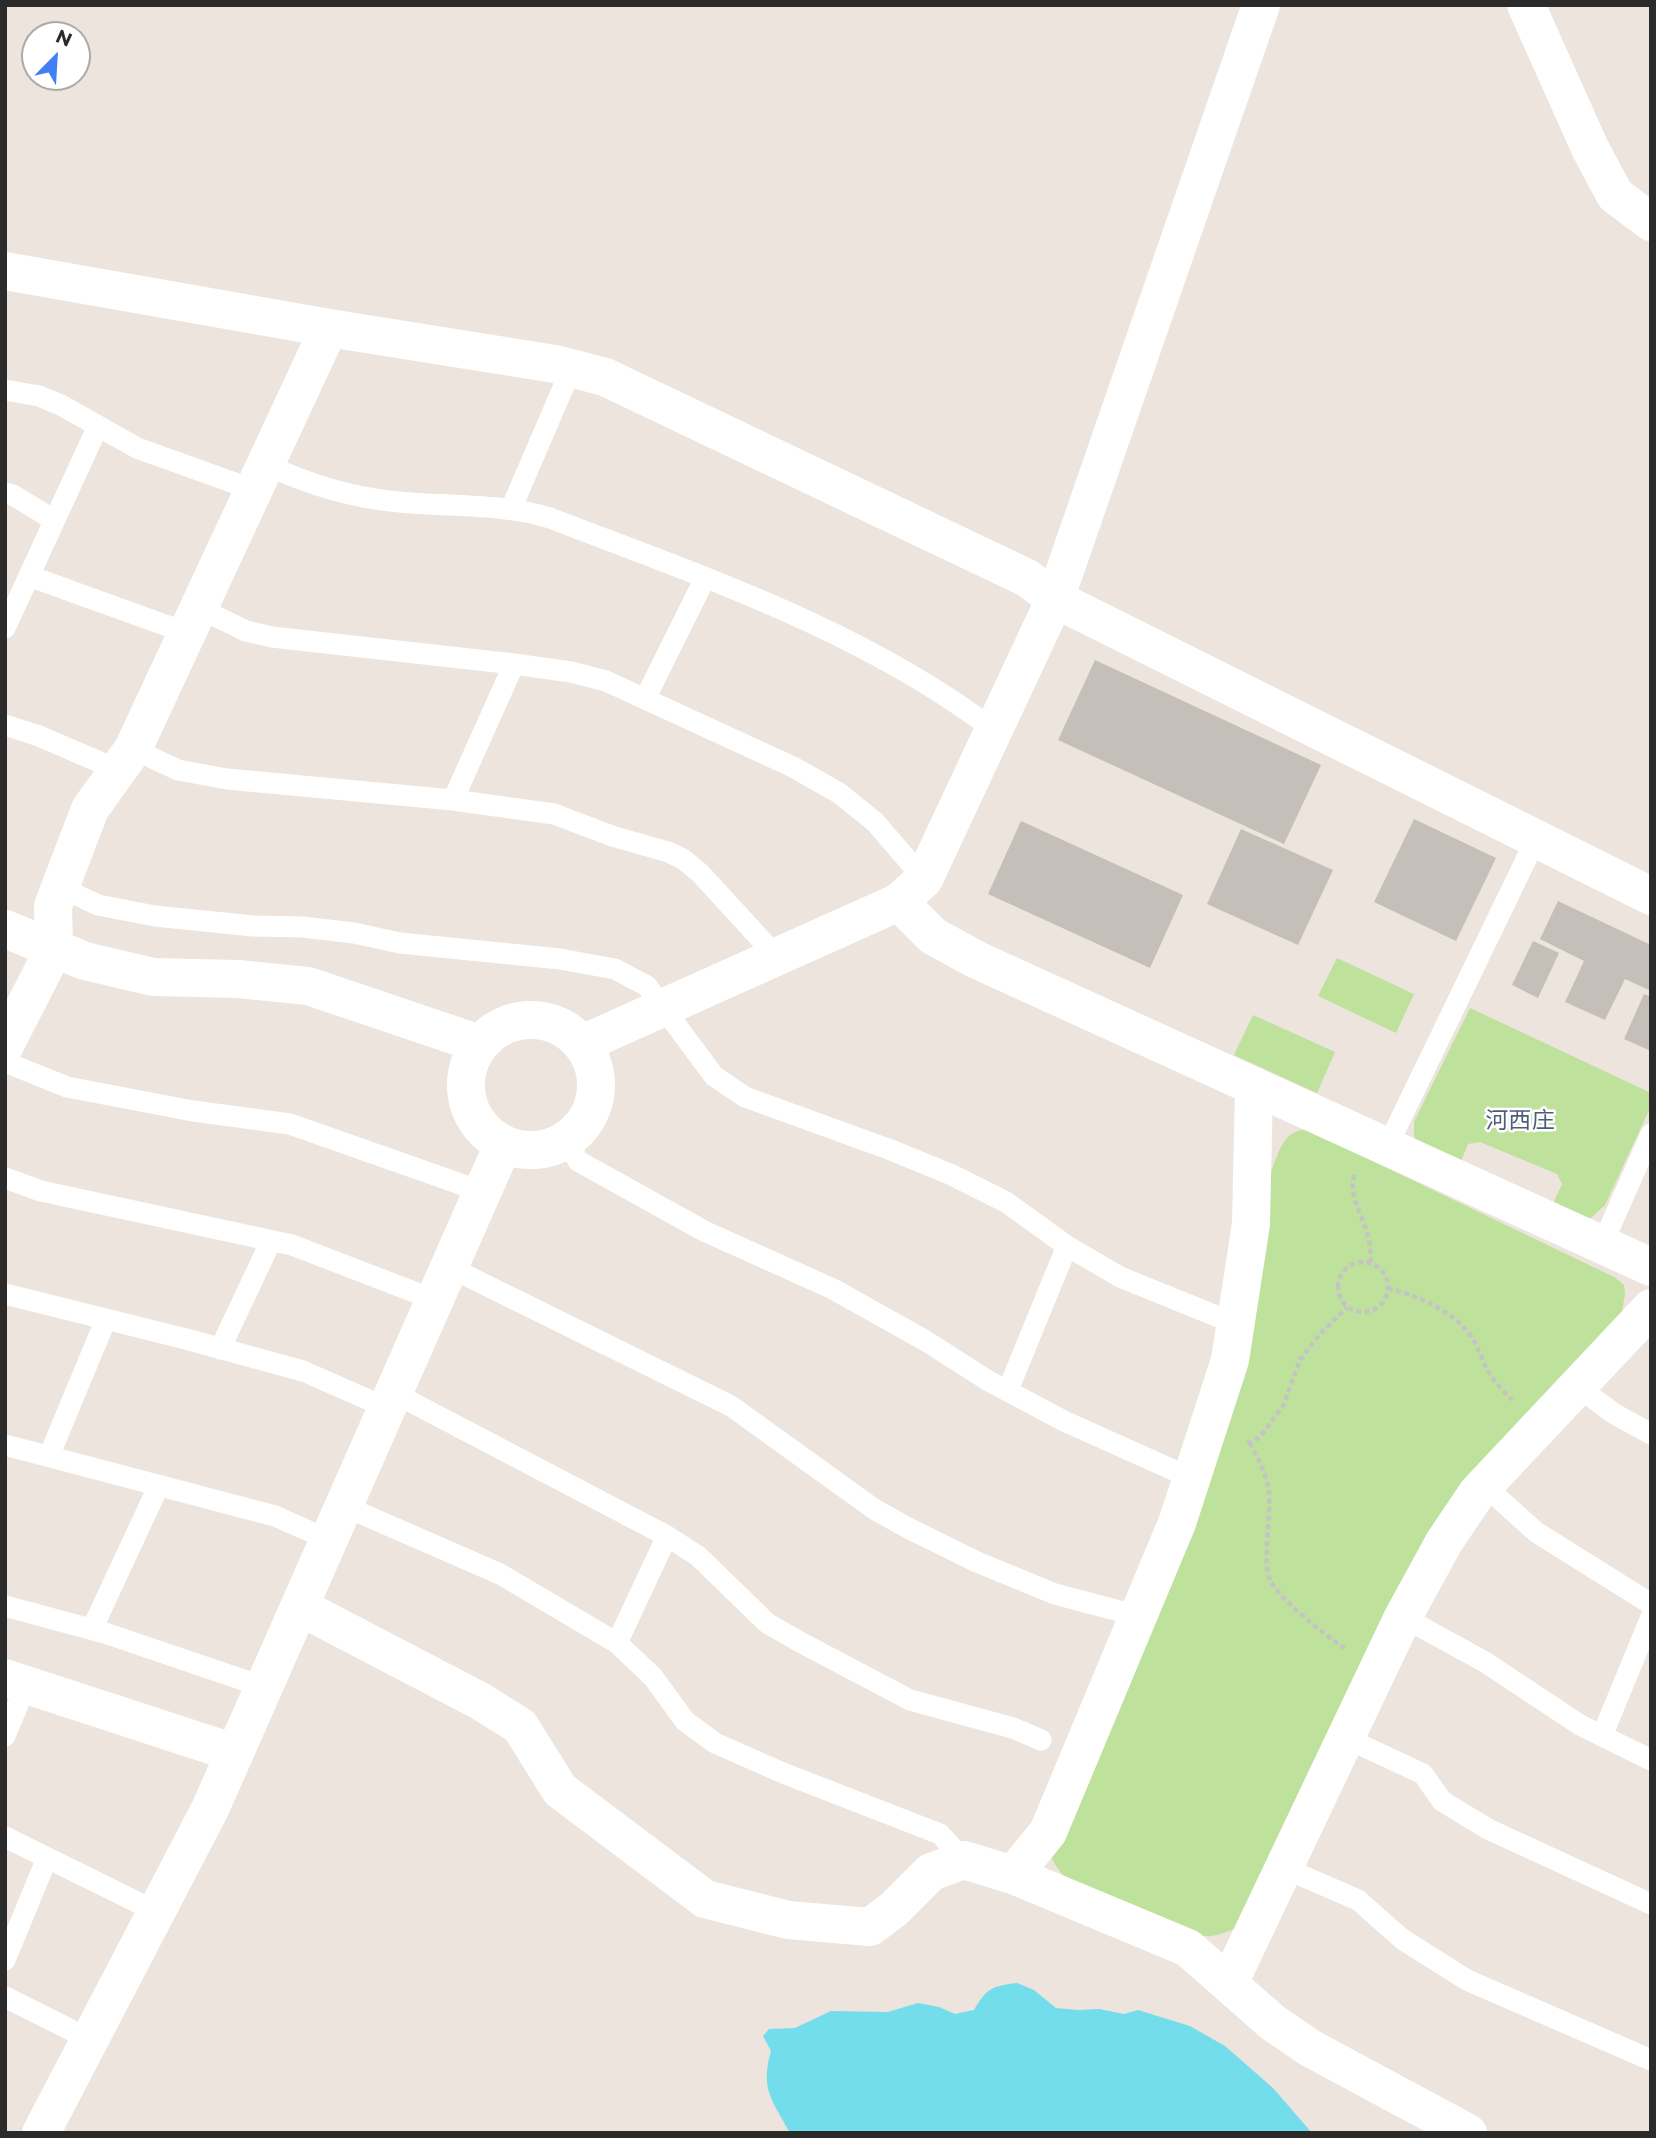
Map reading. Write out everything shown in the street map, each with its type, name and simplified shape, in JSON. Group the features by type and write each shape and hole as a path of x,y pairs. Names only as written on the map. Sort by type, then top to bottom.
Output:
{"street":[{"path":"582,1044 778,957 911,891 994,730 1055,599 1261,5"},
{"path":"1526,5 1590,148 1615,195 1651,222"},
{"path":"5,271 329,328 572,367 605,377 1027,578 1055,599 1651,896"},
{"path":"5,1045 22,931 53,906 90,809 125,760 329,328"},
{"path":"911,891 933,936 977,960 1651,1267"},
{"path":"22,931 85,961 153,977 238,979 308,986 480,1044"},
{"path":"525,1020 546,1021 566,1029 582,1044 593,1063 597,1085 593,1106 583,1125 567,1140 547,1149 525,1151 503,1145 485,1132 472,1115 466,1094 466,1073 473,1053 487,1036 505,1024 525,1020"},
{"path":"1013,1875 1048,1832 1177,1523 1230,1360 1251,1224 1254,1086"},
{"path":"41,2133 210,1809 503,1145"},
{"path":"1229,1983 1403,1617 1444,1542 1484,1485 1651,1308"},
{"path":"299,1607 480,1701 520,1726 560,1790 705,1899 788,1920 870,1927 894,1909 931,1872 964,1860 1013,1875 1188,1948 1272,2022 1310,2049 1468,2133"},
{"path":"16,1682 235,1753"}],"lane":[{"path":"511,509 572,367"},
{"path":"5,390 38,396 61,405 137,448 260,477 304,482 331,491 397,502 525,510 550,518 764,601 826,629 956,701 994,730"},
{"path":"8,615 29,576 98,426"},
{"path":"5,493 13,495 54,520"},
{"path":"29,576 193,620 272,637 514,664 572,672 606,681 793,767 839,793 875,822 911,891"},
{"path":"645,699 705,578"},
{"path":"453,800 514,664"},
{"path":"5,725 125,760 227,779 453,800 554,814 683,859 700,873 778,957"},
{"path":"1378,1143 1536,839"},
{"path":"60,887 98,905 155,916 253,926 303,927 354,933 400,943 560,960 615,970 647,986 714,1076 745,1097 952,1175 1006,1202 1067,1246 1120,1277 1236,1324"},
{"path":"5,1062 67,1087 192,1111 290,1124 483,1192"},
{"path":"1602,1245 1651,1134"},
{"path":"567,1140 578,1161 601,1175 704,1231 833,1289 926,1341 987,1380 1064,1420 1196,1463"},
{"path":"5,1178 41,1191 292,1245 442,1284 731,1406 874,1509 976,1562 1055,1594 1138,1616"},
{"path":"220,1349 271,1241"},
{"path":"1009,1390 1067,1246"},
{"path":"5,1294 303,1371 391,1400 667,1536 698,1556 767,1623 910,1700 1013,1728 1041,1740"},
{"path":"49,1456 106,1319"},
{"path":"1577,1386 1614,1413 1651,1434"},
{"path":"5,1445 275,1516 336,1523 500,1574 617,1643 653,1677 685,1721 715,1743 783,1773 940,1834 964,1860"},
{"path":"92,1629 159,1485"},
{"path":"1484,1485 1536,1532 1651,1604"},
{"path":"617,1643 667,1536"},
{"path":"5,1606 92,1629 264,1687"},
{"path":"1602,1736 1651,1616"},
{"path":"1403,1617 1485,1662 1580,1725 1651,1760"},
{"path":"5,1736 16,1682"},
{"path":"1346,1738 1423,1774 1442,1801 1488,1829 1651,1904"},
{"path":"5,1837 157,1912"},
{"path":"5,1961 47,1858"},
{"path":"1284,1868 1358,1900 1402,1939 1467,1980 1651,2060"},
{"path":"5,1997 91,2040"}],"path":[{"path":"1371,1264 1371,1247 1366,1227 1352,1195 1356,1166 1378,1143"},
{"path":"1354,1264 1371,1264 1384,1273 1388,1288 1383,1303 1377,1308 1362,1312 1347,1307 1339,1292 1338,1283 1354,1264"},
{"path":"1388,1288 1410,1294 1449,1315 1469,1333 1492,1378 1511,1399 1542,1424"},
{"path":"1196,1463 1259,1438 1283,1406 1300,1360 1319,1335 1347,1307"},
{"path":"1250,1443 1269,1492 1269,1579 1281,1595 1328,1637 1379,1668"}],"green space":[{"path":"1337,958 1414,994 1396,1033 1318,996"},
{"path":"1470,1008 1651,1093 1651,1106 1605,1205 1591,1218 1576,1219 1552,1206 1562,1184 1557,1174 1480,1142 1468,1144 1461,1161 1417,1143 1414,1122"},
{"path":"1253,1015 1335,1052 1317,1093 1234,1055"},
{"path":"1306,1129 1614,1277 1624,1285 1625,1294 1621,1318 1465,1485 1236,1928 1205,1936 1154,1921 1074,1883 1064,1876 1050,1853 1273,1166 1288,1137"}],"water":[{"path":"1017,1983 1034,1990 1056,2008 1099,2009 1124,2014 1138,2010 1190,2026 1225,2046 1273,2088 1312,2133 790,2133 773,2103 767,2085 771,2051 763,2036 769,2029 795,2028 831,2011 888,2012 918,2003 939,2007 955,2014 974,2010 991,1989"}],"building":[{"path":"1095,660 1321,765 1284,844 1058,740"},
{"path":"1414,819 1496,858 1456,941 1374,902"},
{"path":"1021,821 1183,895 1150,968 988,894"},
{"path":"1241,829 1333,870 1298,945 1207,904"},
{"path":"1558,901 1651,945 1651,991 1625,979 1605,1020 1565,1002 1584,961 1540,939"},
{"path":"1533,941 1559,953 1538,998 1512,985"},
{"path":"1644,994 1651,997 1651,1051 1624,1039"}],"district":[{"name":"河西庄","path":"1520,1121"}]}
